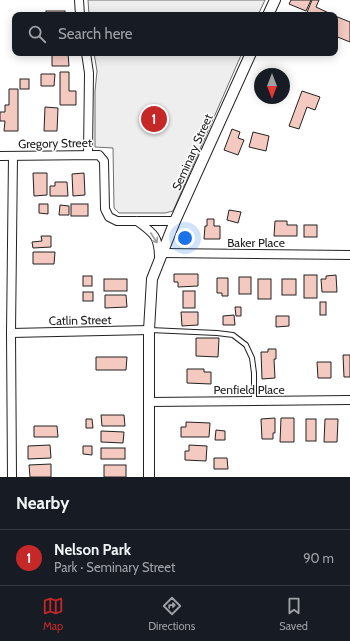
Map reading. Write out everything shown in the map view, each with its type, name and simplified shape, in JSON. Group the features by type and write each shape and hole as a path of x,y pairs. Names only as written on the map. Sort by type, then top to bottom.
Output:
{"street":[{"path":"79,0 80,12"},
{"path":"269,12 275,0"},
{"path":"86,56 89,73 88,154"},
{"name":"Seminary Street","path":"149,477 149,330 152,279 175,221 250,56"},
{"name":"Gregory Street","path":"0,156 99,155 104,161 105,209 109,217 117,221 175,221"},
{"path":"12,477 11,334 13,156"},
{"name":"Seminary Street","path":"136,221 146,227 158,242 160,257"},
{"name":"Baker Place","path":"160,257 350,255"},
{"name":"Catlin Street","path":"11,334 149,330"},
{"name":"Penfield Place","path":"149,402 350,400"}],"lane":[{"path":"149,330 233,335 246,345 252,358 254,373 254,401"}],"shaded area":[{"path":"88,0 265,0 259,12 89,12"},
{"path":"94,56 241,56 173,211 165,213 119,213 114,208 113,148 95,147 95,91 97,71"}],"building":[{"path":"291,0 311,0 306,11 289,4"},
{"path":"312,0 319,0 316,7 327,12 307,12"},
{"path":"46,11 65,11 65,12"},
{"path":"338,17 350,22 350,42 338,37"},
{"path":"52,56 68,56 69,66 52,66"},
{"path":"60,72 69,72 69,91 76,91 76,105 60,105"},
{"path":"41,74 55,74 54,86 41,86"},
{"path":"20,79 29,79 29,89 20,89"},
{"path":"9,89 18,89 18,131 4,131 5,121 0,121 0,112 5,112 5,105 9,105"},
{"path":"302,91 320,97 315,110 307,107 299,129 289,126"},
{"path":"45,107 58,108 57,131 44,131"},
{"path":"232,129 240,132 238,138 244,140 238,155 224,150"},
{"path":"253,132 269,136 266,151 249,147"},
{"path":"33,173 47,173 47,195 34,196"},
{"path":"84,173 85,195 73,196 72,174"},
{"path":"55,182 67,182 68,196 50,196 50,186 55,186"},
{"path":"39,204 48,204 48,214 39,213"},
{"path":"71,204 88,204 88,216 71,216"},
{"path":"60,205 69,206 69,215 59,215"},
{"path":"229,210 241,212 238,223 227,220"},
{"path":"207,219 214,219 214,226 220,226 220,239 204,239"},
{"path":"275,221 287,221 287,225 297,225 297,236 274,236"},
{"path":"304,225 317,225 317,237 304,237"},
{"path":"41,236 51,236 51,247 33,248 32,242 42,241"},
{"path":"33,252 55,252 54,264 33,264"},
{"path":"174,274 198,274 198,286 178,287 178,282 174,282"},
{"path":"304,275 317,275 317,298 304,298"},
{"path":"336,275 337,292 322,292 321,279 326,279 326,276"},
{"path":"83,276 92,276 92,286 83,286"},
{"path":"239,277 251,277 251,294 239,294"},
{"path":"217,278 228,278 228,296 222,296 222,293 217,293"},
{"path":"104,279 127,279 127,291 104,291"},
{"path":"258,279 271,279 271,299 258,299"},
{"path":"282,279 296,279 296,295 282,295"},
{"path":"183,291 195,291 195,308 183,308"},
{"path":"83,292 93,292 93,301 83,301"},
{"path":"105,295 126,295 127,307 105,308"},
{"path":"320,302 326,302 326,315 320,315"},
{"path":"235,307 241,307 241,316 236,316"},
{"path":"181,312 198,312 198,325 182,326"},
{"path":"234,315 235,325 223,325 223,316"},
{"path":"276,316 289,316 289,326 276,327"},
{"path":"196,338 219,338 218,357 196,356"},
{"path":"268,349 276,349 276,359 274,359 275,378 262,379 261,352 268,352"},
{"path":"343,355 350,355 350,377 344,377"},
{"path":"96,357 127,357 126,370 96,370"},
{"path":"317,362 331,362 331,378 318,378"},
{"path":"187,369 204,369 204,372 211,372 211,384 187,383"},
{"path":"101,415 124,415 125,426 102,426"},
{"path":"275,418 275,433 273,433 273,439 262,439 261,419"},
{"path":"281,418 294,418 294,442 280,442"},
{"path":"86,419 92,419 93,428 86,428"},
{"path":"306,419 316,419 316,441 306,441"},
{"path":"325,419 338,419 337,442 324,442"},
{"path":"186,422 210,423 209,437 181,437 181,427 186,427"},
{"path":"34,426 57,426 58,437 34,437"},
{"path":"216,430 225,431 225,440 215,440"},
{"path":"101,431 124,432 123,443 101,442"},
{"path":"50,445 51,458 28,459 28,446"},
{"path":"189,445 207,446 206,461 185,460 185,451 189,451"},
{"path":"83,446 92,446 92,455 83,454"},
{"path":"101,448 125,448 125,459 101,459"},
{"path":"214,458 227,458 228,469 214,469"},
{"path":"51,464 51,477 30,477 29,465"},
{"path":"104,465 126,465 126,477 104,477"}],"place":[{"name":"Nelson Park","path":"154,119"}]}
